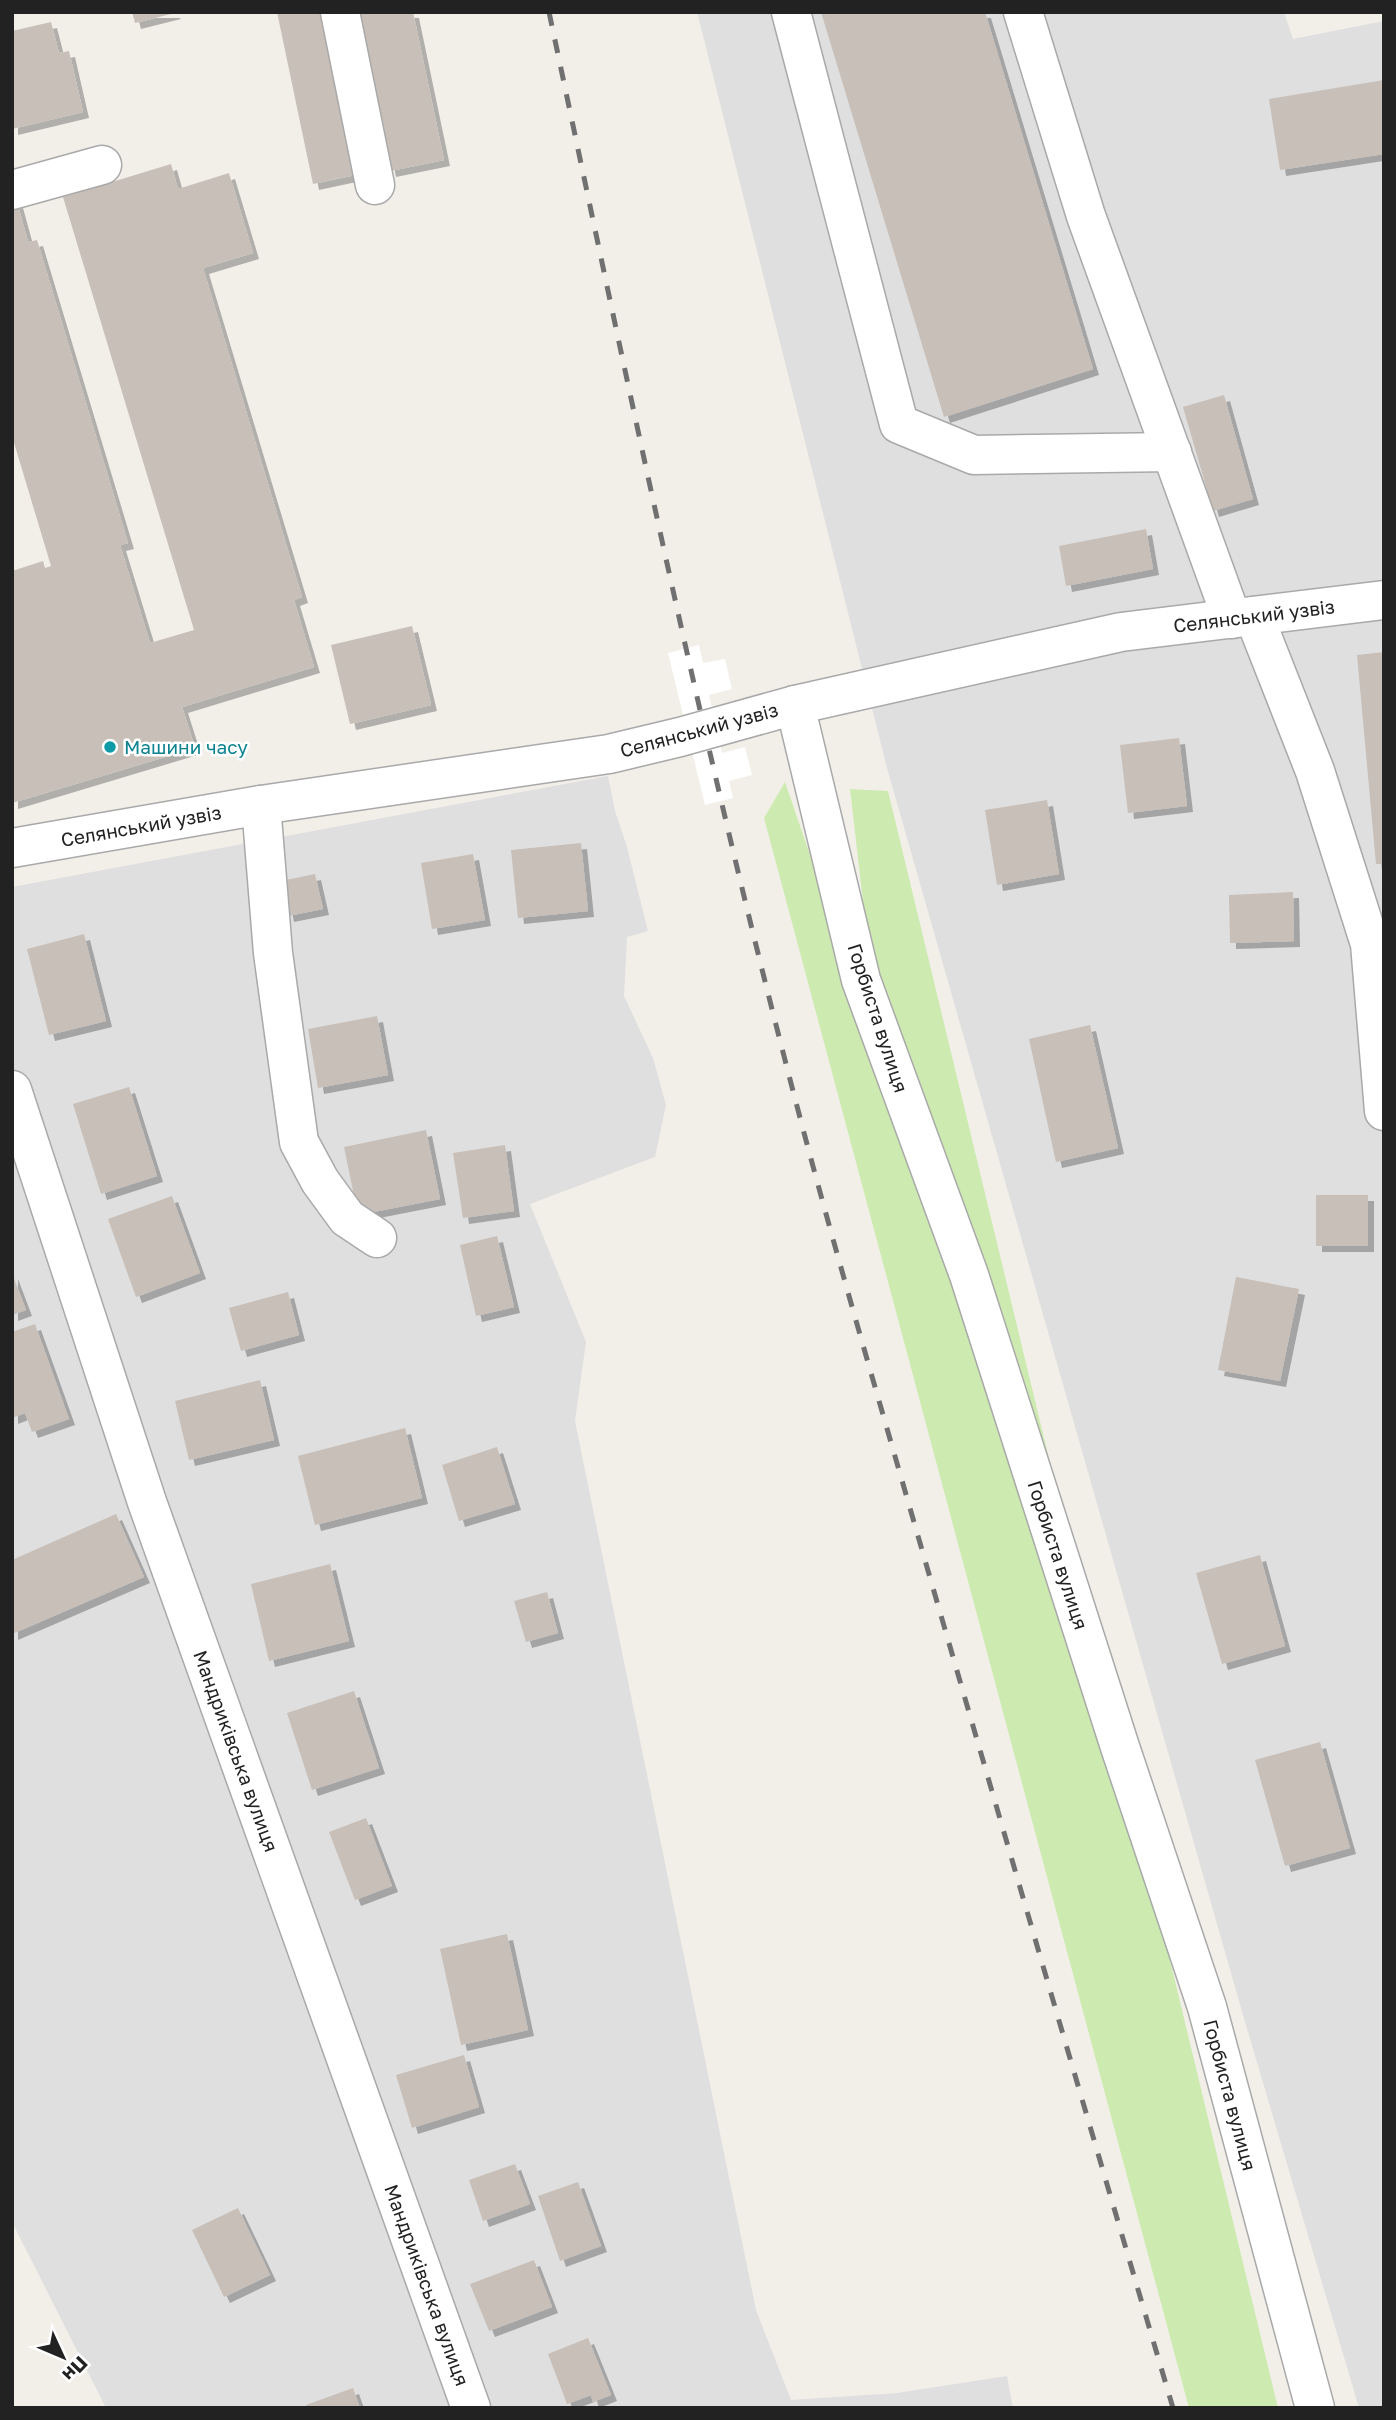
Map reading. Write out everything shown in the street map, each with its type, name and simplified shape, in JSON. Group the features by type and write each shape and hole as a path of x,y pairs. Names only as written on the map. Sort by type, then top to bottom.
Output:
{"street":[{"path":"340,12 375,185"},
{"path":"791,12 899,424 975,455 1172,452"},
{"path":"1023,12 1086,216 1172,452 1243,617 1315,771 1370,944 1384,1111"},
{"path":"12,190 102,165"},
{"name":"Селянський узвіз","path":"12,848 261,805 609,754 795,705 1121,632 1384,600"},
{"name":"Горбиста вулиця","path":"795,705 861,980 969,1275 1119,1747 1206,2007 1315,2408"},
{"path":"261,805 273,953 299,1142 320,1181 346,1218 377,1238"},
{"name":"Мандриківська вулиця","path":"12,1090 147,1502 471,2408"}],"shaded area":[{"path":"697,12 1284,12 1293,39 1384,21 1384,2408 1359,2408 1243,2015 887,768"},
{"path":"608,776 648,931 627,937 624,996 653,1058 666,1105 655,1157 530,1204 586,1342 575,1421 756,2310 791,2400 897,2393 1007,2376 1013,2408 106,2408 12,2222 12,887"}],"green space":[{"path":"785,782 843,951 871,971 850,789 888,791 1278,2408 1189,2408 764,818"}],"pier":[{"path":"699,645 703,663 725,659 732,689 709,695 722,753 745,747 752,775 729,781 733,798 705,805 668,653"}],"building":[{"path":"132,12 174,12 175,13 135,23"},
{"path":"277,12 320,12 355,175 313,184"},
{"path":"357,12 413,12 444,160 390,171"},
{"path":"821,12 985,12 1093,369 944,417"},
{"path":"51,22 59,53 69,51 83,112 12,129 12,31"},
{"path":"1384,80 1384,154 1280,170 1269,99"},
{"path":"171,164 178,189 229,173 253,253 203,268 302,597 294,600 314,667 182,707 195,748 12,803 12,571 43,561 45,568 51,566 12,436 12,203 17,202 28,242 37,240 128,543 120,545 150,643 194,630 63,197"},
{"path":"1224,395 1253,499 1213,511 1183,407"},
{"path":"1146,529 1153,569 1066,586 1059,546"},
{"path":"412,626 431,705 350,724 331,645"},
{"path":"1384,652 1384,864 1376,864 1357,655"},
{"path":"1179,738 1187,806 1128,813 1120,745"},
{"path":"1047,800 1059,874 997,885 985,810"},
{"path":"581,843 588,911 518,918 511,850"},
{"path":"473,854 485,920 432,929 421,863"},
{"path":"315,874 323,909 288,916 281,881"},
{"path":"1293,892 1294,941 1230,943 1229,895"},
{"path":"84,934 106,1021 49,1035 27,949"},
{"path":"377,1016 388,1075 318,1088 308,1029"},
{"path":"1090,1025 1118,1148 1056,1162 1029,1039"},
{"path":"129,1087 157,1176 101,1194 73,1104"},
{"path":"426,1130 440,1199 358,1215 344,1147"},
{"path":"505,1145 514,1211 463,1218 453,1153"},
{"path":"1316,1195 1368,1195 1368,1246 1316,1246"},
{"path":"172,1196 200,1273 136,1297 108,1219"},
{"path":"497,1236 514,1307 476,1316 460,1245"},
{"path":"12,1273 26,1310 12,1315"},
{"path":"1236,1277 1299,1289 1280,1381 1218,1370"},
{"path":"288,1292 299,1335 241,1351 229,1308"},
{"path":"35,1324 69,1419 32,1432 25,1413 12,1418 12,1332"},
{"path":"260,1380 274,1440 189,1460 175,1401"},
{"path":"405,1428 422,1498 315,1525 298,1456"},
{"path":"497,1447 515,1504 459,1521 442,1465"},
{"path":"116,1514 144,1577 12,1634 12,1560"},
{"path":"1260,1555 1285,1646 1222,1664 1196,1573"},
{"path":"330,1564 349,1641 269,1661 251,1584"},
{"path":"547,1592 558,1633 526,1642 514,1601"},
{"path":"354,1691 379,1768 312,1790 287,1713"},
{"path":"1320,1742 1350,1848 1285,1866 1255,1760"},
{"path":"366,1818 392,1886 355,1900 329,1832"},
{"path":"507,1934 528,2030 461,2045 440,1949"},
{"path":"464,2055 479,2107 412,2128 396,2075"},
{"path":"515,2164 530,2204 483,2221 469,2180"},
{"path":"578,2182 601,2246 560,2261 538,2196"},
{"path":"238,2208 270,2275 224,2297 192,2230"},
{"path":"534,2260 552,2307 489,2331 470,2284"},
{"path":"588,2338 611,2395 593,2402 591,2395 567,2404 548,2354"},
{"path":"353,2388 360,2408 307,2408 306,2405"}],"railway":[{"path":"549,12 690,666 751,926 800,1116 918,1536 1173,2408"}],"place":[{"name":"Машини часу","path":"110,747"}]}
